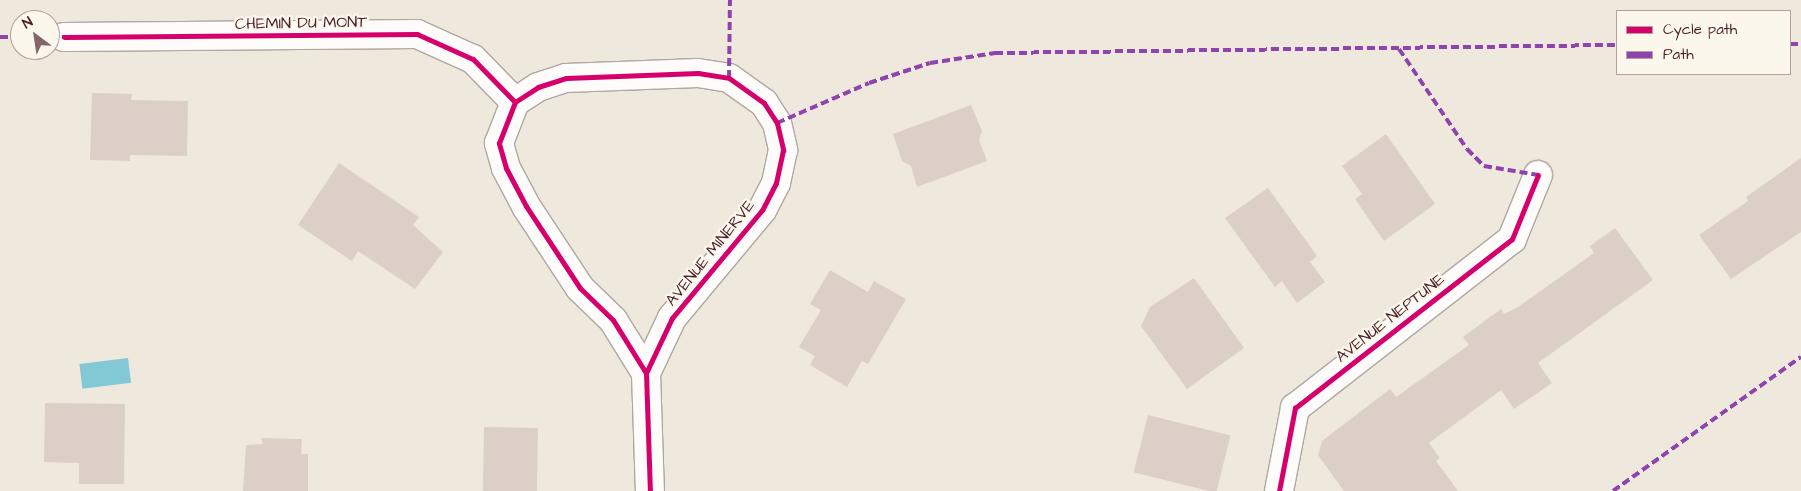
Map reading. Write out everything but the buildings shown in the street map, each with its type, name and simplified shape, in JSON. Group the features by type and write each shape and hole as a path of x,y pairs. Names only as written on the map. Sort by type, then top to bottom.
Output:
{"street":[{"name":"CHEMIN DU MONT","path":"64,38 417,34 472,59 515,102"},
{"name":"AVENUE MINERVE","path":"646,373 613,320 580,288 526,206 506,168 499,143 515,102 538,87 566,78 698,73 729,78 747,89 764,103 777,122 783,150 776,184 762,210 672,318 646,373 650,491"},
{"name":"AVENUE NEPTUNE","path":"1279,491 1294,408 1512,239 1538,175"}],"water":[{"path":"128,358 131,383 82,389 79,364"}],"marked path":[{"path":"729,78 730,0"},
{"path":"0,37 10,37"},
{"path":"1791,44 1801,44"},
{"path":"777,123 869,83 930,63 995,53 1616,45"},
{"path":"1399,49 1467,149 1484,166 1538,175"},
{"path":"1613,491 1801,357"}],"cycle path":[{"path":"64,37 417,34 473,59 515,102"},
{"path":"646,373 613,320 580,288 526,206 506,168 499,143 515,102 538,87 566,78 698,73 729,78 764,103 777,123 783,150 776,183 762,210 672,318 646,373 650,491"},
{"path":"1279,491 1295,408 1512,239 1538,175"}]}
